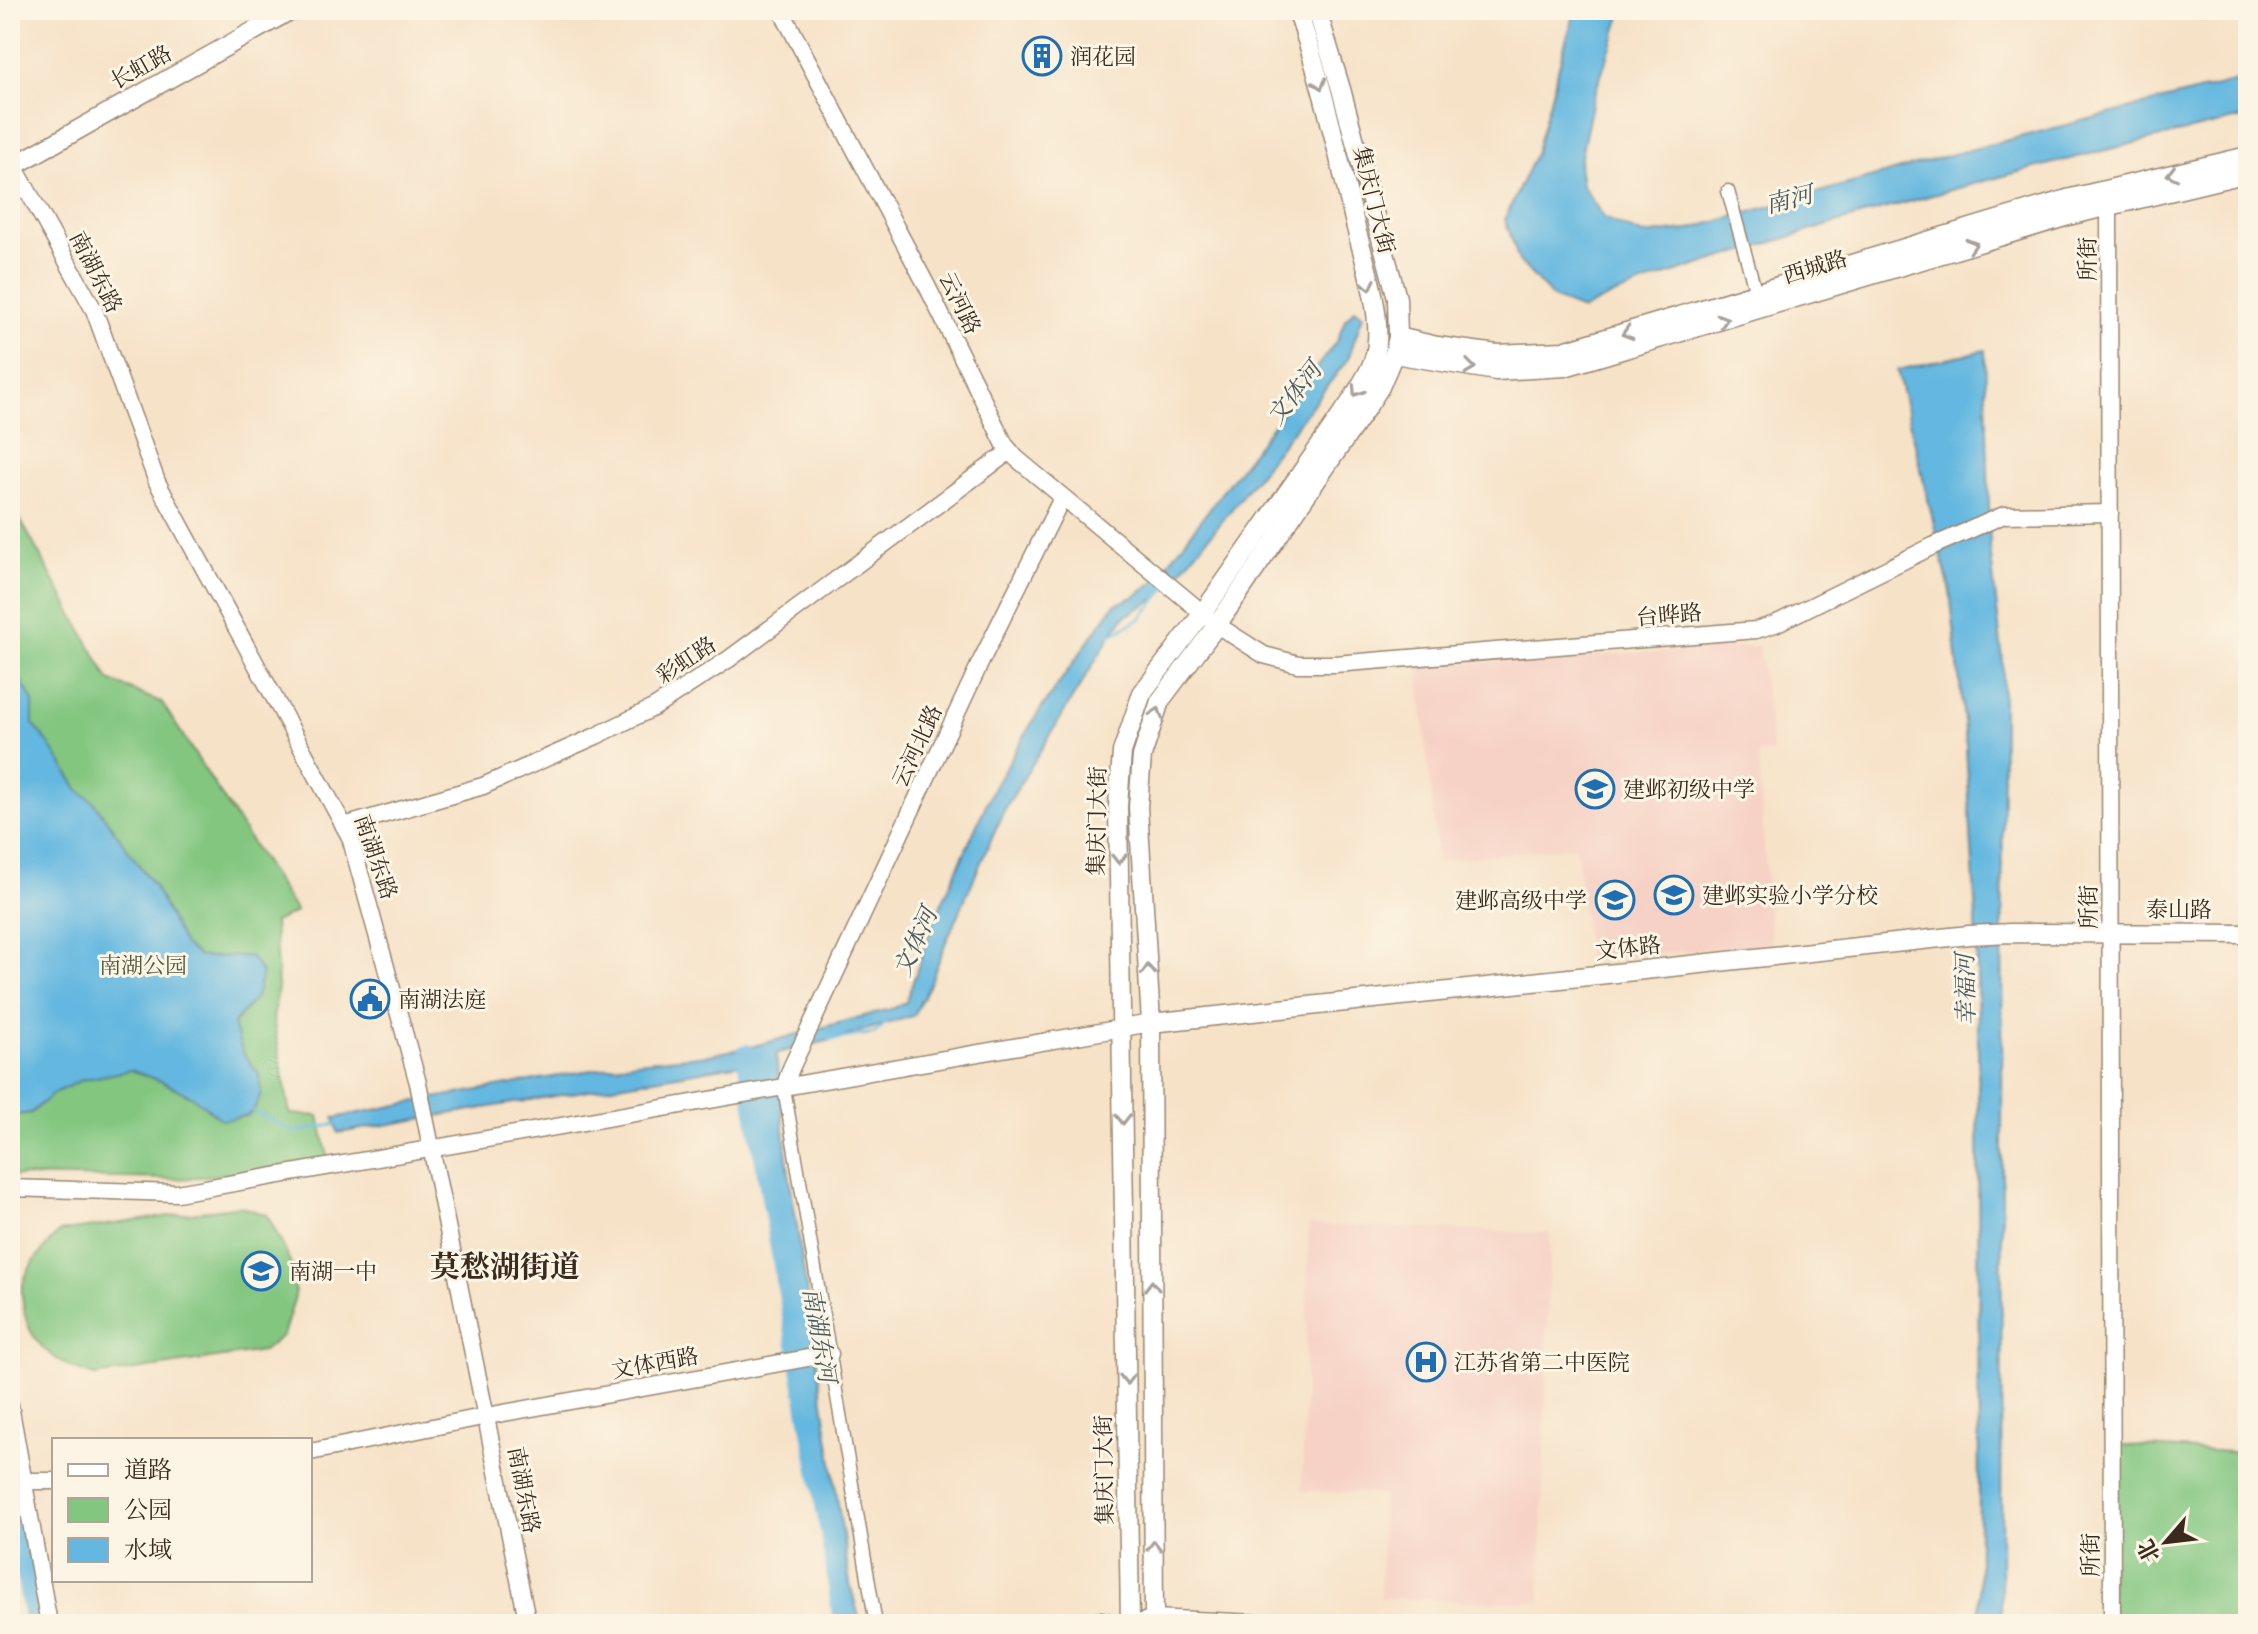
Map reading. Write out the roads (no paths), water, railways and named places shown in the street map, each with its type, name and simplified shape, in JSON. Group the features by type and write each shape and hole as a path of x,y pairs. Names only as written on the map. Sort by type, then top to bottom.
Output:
{"main road":[{"name":"长虹路","path":"12,167 296,10"},
{"name":"集庆门大街","path":"1149,1622 1151,1023 1138,807 1142,756 1160,701 1366,376 1377,344 1376,318 1362,253 1323,94 1297,10"},
{"name":"集庆门大街","path":"1130,1624 1118,806 1122,752 1142,693 1209,620 1373,397 1396,346 1397,298 1317,10"},
{"name":"西城路","path":"1396,346 1496,371 1565,367 2057,219 2109,198 2248,156"},
{"name":"西城路","path":"1396,346 1437,346 1497,354 1563,351 2067,199 2109,198 2248,173"},
{"name":"文体路","path":"1151,1023 1974,935 2110,933"},
{"name":"泰山路","path":"2110,933 2248,934"},
{"path":"1149,1622 1255,1624"}],"street":[{"name":"云河路","path":"781,10 928,288 1005,445 1062,498 1180,597"},
{"name":"南湖东路","path":"12,167 94,310 157,482 350,837 418,1083 528,1624"},
{"path":"1728,191 1756,293"},
{"name":"所街","path":"2109,198 2112,1624"},
{"name":"彩虹路","path":"344,826 483,786 655,707 729,659 1010,451"},
{"name":"云河北路","path":"782,1088 982,659 1062,498"},
{"name":"台晔路","path":"1180,597 1209,620 1264,655 1298,664 1335,664 1756,630 1775,624 1933,546 2004,515 2110,513"},
{"path":"10,1188 177,1193 1151,1023"},
{"path":"782,1088 823,1356 876,1624"},
{"name":"文体西路","path":"312,1452 487,1416 823,1356"},
{"path":"10,1405 17,1481 49,1624"},
{"path":"17,1481 52,1481"},
{"path":"1077,1624 1101,1620 1117,1624"}],"water":[{"path":"1576,10 1623,10 1593,99 1579,165 1582,185 1604,218 1643,235 1687,230 1950,155 2248,78 2248,117 1952,189 1678,271 1582,310 1554,299 1519,261 1505,219 1536,152"},
{"path":"1355,309 1363,315 1348,359 1160,596 1124,617 1113,632 1003,812 929,986 913,1016 776,1055 788,1166 850,1584 861,1624 844,1624 844,1608 770,1190 752,1066 747,1063 338,1133 334,1118 637,1062 709,1055 754,1046 894,1008 906,1002 933,923 993,789 1038,713 1114,605 1136,596 1154,582 1338,339 1345,320"},
{"path":"1985,350 1990,548 2003,662 2001,1624 1979,1624 1978,1027 1976,917 1965,731 1950,591 1897,370"},
{"path":"10,670 18,675 33,701 33,724 79,790 93,801 154,886 184,945 200,957 250,956 262,973 256,997 233,1024 243,1053 259,1074 261,1094 247,1116 222,1120 193,1097 131,1070 82,1080 54,1093 31,1113 10,1116"}],"waterway":[{"name":"文体河","path":"1108,636 1140,619 1166,588"},
{"name":"文体河","path":"830,1040 875,1033 886,1023"},
{"name":"南湖东河","path":"746,1054 834,1556 843,1624"},
{"name":"文体河","path":"253,1111 295,1132 337,1124"},
{"path":"11,1490 35,1624"}],"place":[{"name":"润花园","path":"1042,56"},
{"name":"建邺初级中学","path":"1595,789"},
{"name":"建邺实验小学分校","path":"1674,895"},
{"name":"建邺高级中学","path":"1615,900"},
{"name":"南湖法庭","path":"370,999"},
{"name":"南湖一中","path":"261,1271"},
{"name":"江苏省第二中医院","path":"1426,1362"}],"district":[{"name":"莫愁湖街道","path":"505,1266"}],"water label":[{"name":"南河","path":"1789,199"},
{"name":"幸福河","path":"1965,990"}],"park label":[{"name":"南湖公园","path":"143,965"}]}
